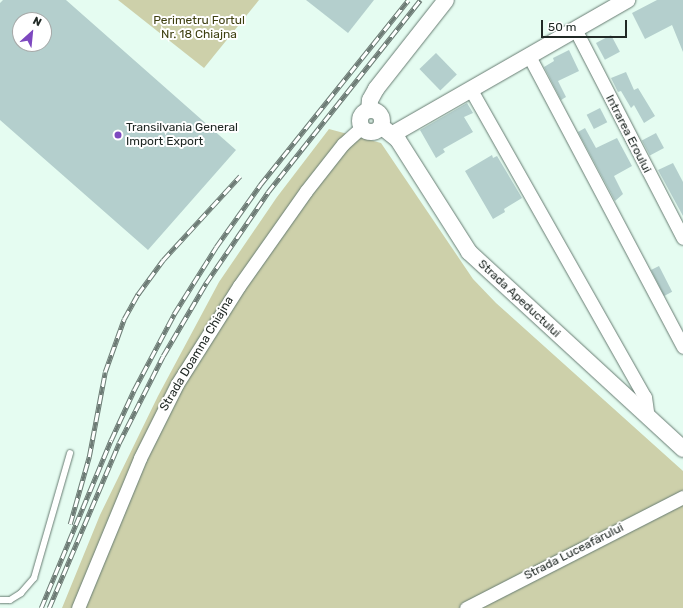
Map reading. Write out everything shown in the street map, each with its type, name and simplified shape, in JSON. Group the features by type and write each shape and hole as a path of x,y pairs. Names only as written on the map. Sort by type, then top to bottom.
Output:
{"street":[{"path":"446,0 376,89 370,100 369,110 361,116 362,127 374,132 387,130 471,90 627,0"},
{"name":"Intrarea Eroului","path":"575,29 683,238"},
{"path":"529,56 683,347"},
{"path":"471,90 645,397 648,418"},
{"name":"Strada Apeductului","path":"369,110 376,111 381,116 387,130 469,252 683,449"},
{"name":"Strada Doamna Chiajna","path":"78,608 140,458 181,377 239,286 306,191 343,144 362,127"},
{"name":"Strada Luceafărului","path":"466,608 683,497"}],"lane":[{"path":"0,600 10,600 21,594 34,578 70,453"}],"green space":[{"name":"Perimetru Fortul Nr. 18 Chiajna","path":"118,0 259,0 204,68"},
{"path":"329,129 381,143 473,279 496,303 683,471 683,608 62,608 100,515 158,396 219,282 277,197"}],"building":[{"name":"Transilvania General Import Export","path":"3,0 66,0 236,150 148,250 0,120 0,3"},
{"path":"306,0 374,0 348,33"},
{"path":"657,0 683,0 683,52 672,25 645,39 632,13"},
{"path":"611,35 620,52 605,60 596,43"},
{"path":"569,50 579,71 558,81 566,97 561,100 544,67 554,61 553,58"},
{"path":"436,53 457,75 440,91 419,69"},
{"path":"626,72 634,90 638,88 655,116 644,123 634,105 631,108 621,91 618,92 611,78"},
{"path":"467,103 473,113 464,117 473,132 443,149 445,152 436,158 420,130"},
{"path":"600,108 607,122 594,129 587,115"},
{"path":"585,128 596,148 617,138 632,166 614,176 623,194 615,201 578,132"},
{"path":"656,133 664,148 650,156 642,141"},
{"path":"492,155 493,158 497,156 522,198 504,209 505,212 493,219 465,171"},
{"path":"673,163 683,182 683,216 658,170"},
{"path":"659,266 672,292 664,296 651,270"}],"railway":[{"path":"41,608 111,440 134,390 174,314 216,247 260,185 408,0"},
{"path":"49,608 119,443 163,356 206,283 268,192 420,0"},
{"path":"70,524 89,457 105,372 124,319 138,294 163,260 240,176"}],"place":[{"name":"Transilvania General Import Export","path":"118,135"}]}
